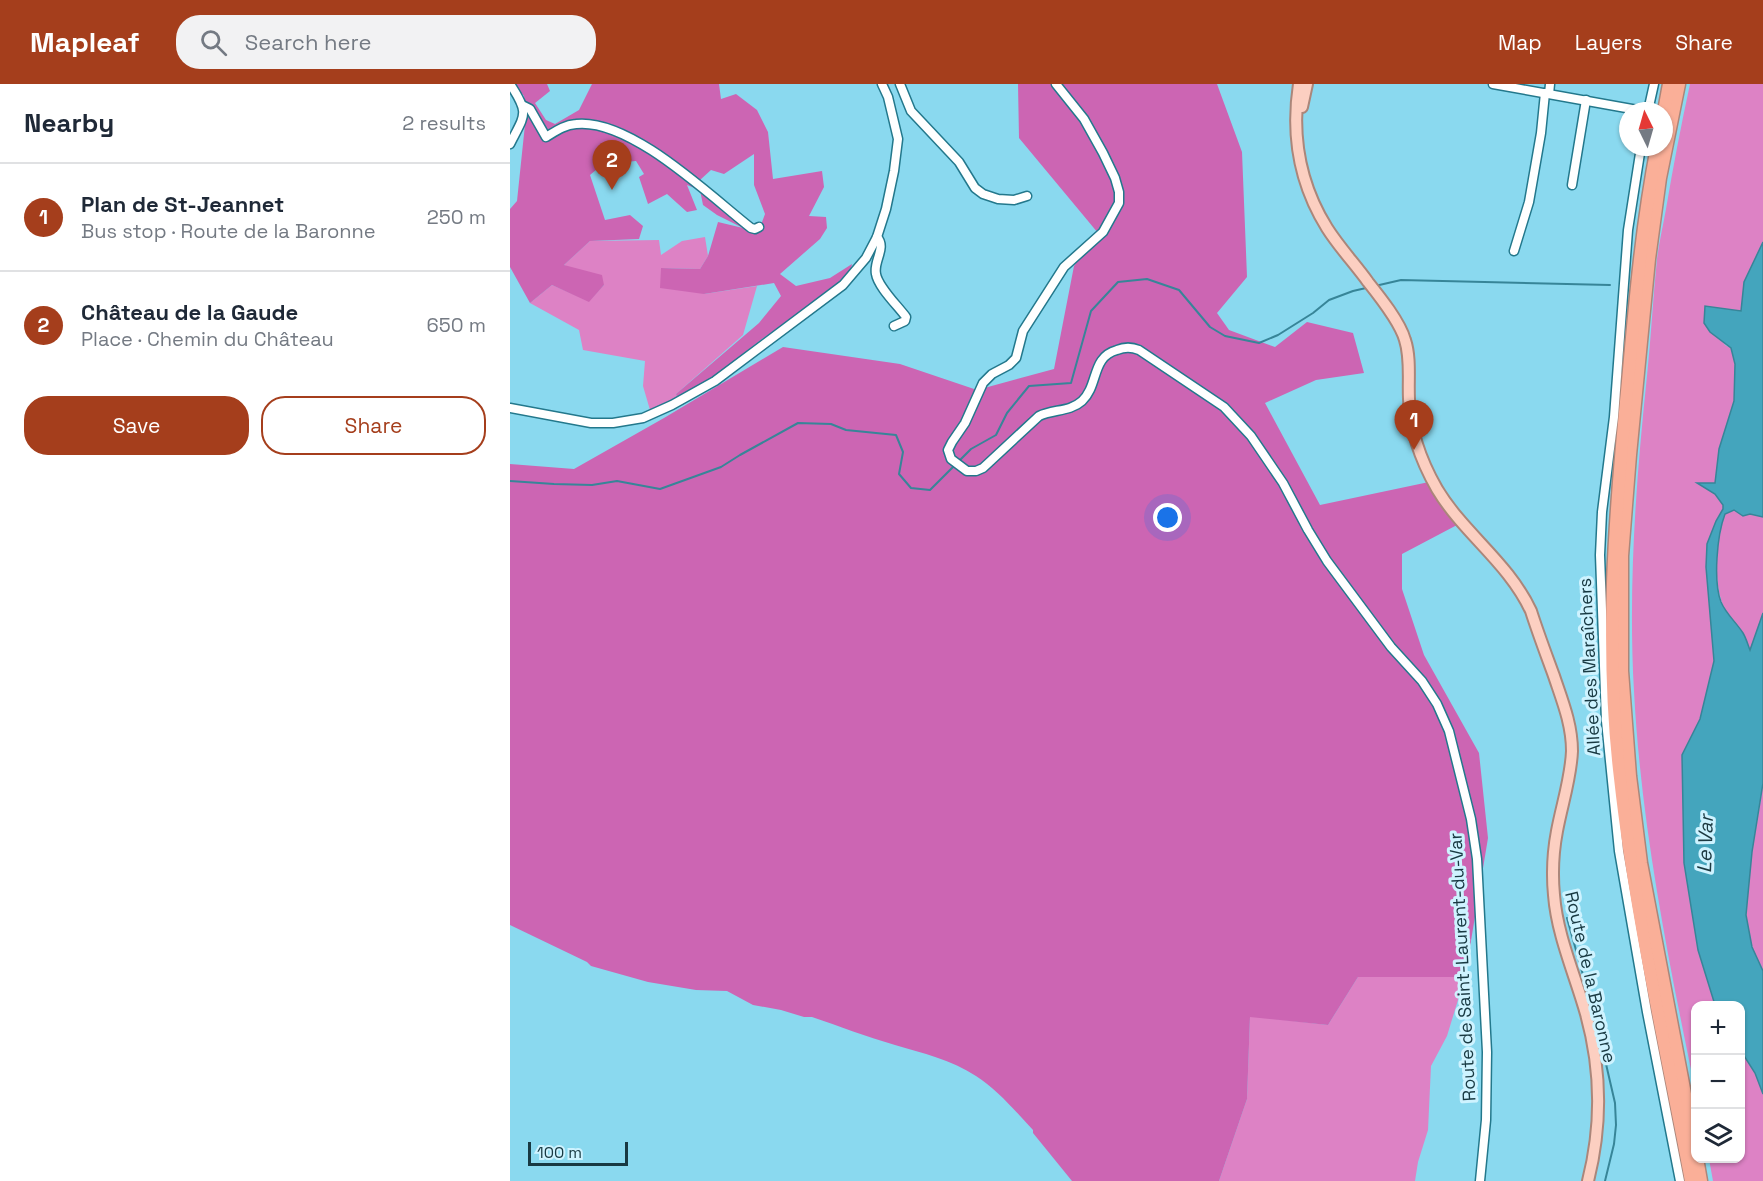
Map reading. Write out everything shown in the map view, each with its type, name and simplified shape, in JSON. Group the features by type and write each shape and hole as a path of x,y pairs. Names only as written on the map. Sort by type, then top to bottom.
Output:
{"highway":[{"path":"1666,102 1669,84"},
{"path":"1679,84 1660,178 1629,465 1623,556 1622,671 1630,776 1641,863 1691,1131"},
{"path":"1655,156 1640,260 1616,504 1612,672 1620,777 1632,864 1691,1181"},
{"path":"1698,1163 1701,1181"}],"main road":[{"name":"Route de la Baronne","path":"1299,84 1296,136 1310,196 1328,229 1375,291 1406,341 1411,418 1422,460 1455,516 1504,567 1524,596 1569,723 1572,744 1571,765 1557,832 1553,882 1558,921 1586,1014 1595,1056 1598,1091 1597,1117 1595,1147 1588,1181"},
{"name":"Route de la Baronne","path":"1296,136 1307,84"}],"street":[{"path":"510,84 524,106 530,109 546,137 565,126 578,124 600,126 625,135 654,152 751,228 759,227"},
{"path":"510,408 591,423 613,423 643,418 715,381 843,285 866,258 877,237 890,190 898,139 888,97 882,84"},
{"path":"900,84 911,111 960,162 975,188 983,194 998,199 1014,200 1027,196"},
{"name":"Route de Saint-Laurent-du-Var","path":"1056,84 1083,119 1103,153 1115,178 1119,202 1103,232 1064,267 1023,331 1016,358 1009,365 992,374 980,388 948,454 967,471 976,471 988,464 1039,416 1080,403 1091,388 1100,360 1109,352 1124,348 1139,350 1224,407 1262,451 1283,483 1327,561 1391,647 1422,681 1437,704 1449,731 1471,819 1477,865 1487,1052 1486,1120 1480,1181"},
{"path":"1493,84 1548,90 1619,106"},
{"path":"1650,102 1654,84"},
{"path":"1514,251 1529,202 1548,90"},
{"path":"1572,185 1586,100"},
{"path":"510,144 524,114 524,106"},
{"name":"Allée des Maraîchers","path":"1640,156 1628,230 1614,417 1602,512 1600,555 1606,721 1619,852 1680,1181"},
{"path":"877,237 881,248 875,272 878,281 906,317 905,321 894,326"}],"shaded area":[{"path":"514,84 547,84 550,91 535,103 546,120 555,124 579,110 592,84 719,84 721,99 736,94 757,110 768,132 773,179 822,171 824,187 809,216 826,217 827,228 820,239 780,274 796,286 830,278 852,264 851,269 827,294 762,339 702,386 677,397 676,394 759,323 781,296 774,283 704,294 660,288 661,268 700,269 708,256 718,222 743,228 703,205 700,190 687,185 697,210 687,212 667,194 648,204 639,177 644,174 636,161 603,164 590,175 605,220 630,215 643,226 639,239 590,241 564,265 602,275 604,285 589,302 552,285 530,303 510,267 510,209 517,201 526,115 524,96","holes":["754,154 754,185 765,214 758,233 744,229 700,180 711,170 724,174"]},
{"path":"1018,84 1217,84 1242,152 1247,277 1217,313 1229,330 1275,347 1307,322 1353,333 1364,373 1316,380 1265,403 1320,505 1429,482 1457,525 1402,554 1402,589 1424,655 1479,753 1488,838 1465,977 1358,977 1328,1025 1250,1017 1247,1099 1219,1181 1072,1181 1033,1133 1033,1130 1006,1101 967,1070 812,1017 753,1005 727,991 696,990 648,982 591,966 510,925 510,464 574,469 783,347 900,364 977,390 1054,369 1074,266 1098,233 1019,138"},
{"path":"1690,84 1763,84 1763,242 1744,282 1741,312 1705,306 1725,345 1731,348 1735,364 1735,401 1719,449 1715,483 1699,483 1715,494 1723,505 1723,509 1707,544 1706,567 1714,661 1700,719 1682,755 1684,863 1698,950 1714,1001 1691,1001 1691,1069 1649,842 1638,741 1632,652 1636,494 1657,259"},
{"path":"705,237 708,256 700,269 661,268 704,294 757,286 743,335 676,394 677,397 650,410 643,386 645,361 583,350 579,330 530,303 552,285 589,301 604,285 564,265 590,241 659,240 661,255 682,241"},
{"path":"1734,510 1743,516 1750,514 1763,517 1763,613 1751,651 1743,634 1726,611 1717,577 1719,537 1722,525 1725,514"},
{"path":"1763,783 1763,971 1751,943 1746,913 1750,864"},
{"path":"1358,977 1465,977 1447,1036 1431,1066 1428,1130 1415,1181 1219,1181 1247,1099 1250,1016 1328,1025"},
{"path":"1745,1057 1755,1073 1763,1094 1763,1181 1713,1181 1710,1163 1745,1163"}],"water":[{"name":"Le Var","path":"1763,242 1763,517 1750,514 1743,516 1734,510 1725,514 1718,546 1717,582 1721,602 1743,633 1750,650 1763,613 1763,783 1752,852 1746,915 1752,947 1763,971 1763,1094 1755,1073 1745,1057 1745,1001 1714,1001 1698,950 1684,863 1682,755 1700,719 1714,661 1706,567 1707,544 1723,509 1723,505 1715,494 1697,483 1715,483 1719,449 1734,401 1735,364 1731,348 1710,332 1704,323 1705,306 1741,311 1744,282"}],"waterway":[{"path":"959,461 971,449 996,435 1007,413 1029,386 1071,383 1091,311 1118,282 1147,279 1179,290 1210,327 1225,336 1259,343 1278,335 1329,300 1366,288"},
{"path":"1375,286 1401,280 1610,285"},
{"path":"510,481 592,485 617,481 660,489 721,467 798,423 831,424 846,430 896,435 903,452 899,474 911,488 930,490 955,465"},
{"path":"1567,918 1597,1025 1615,1103 1614,1144 1605,1181"}],"place":[{"name":"Château de la Gaude","path":"612,190"},
{"name":"Plan de St-Jeannet","path":"1414,450"}]}
